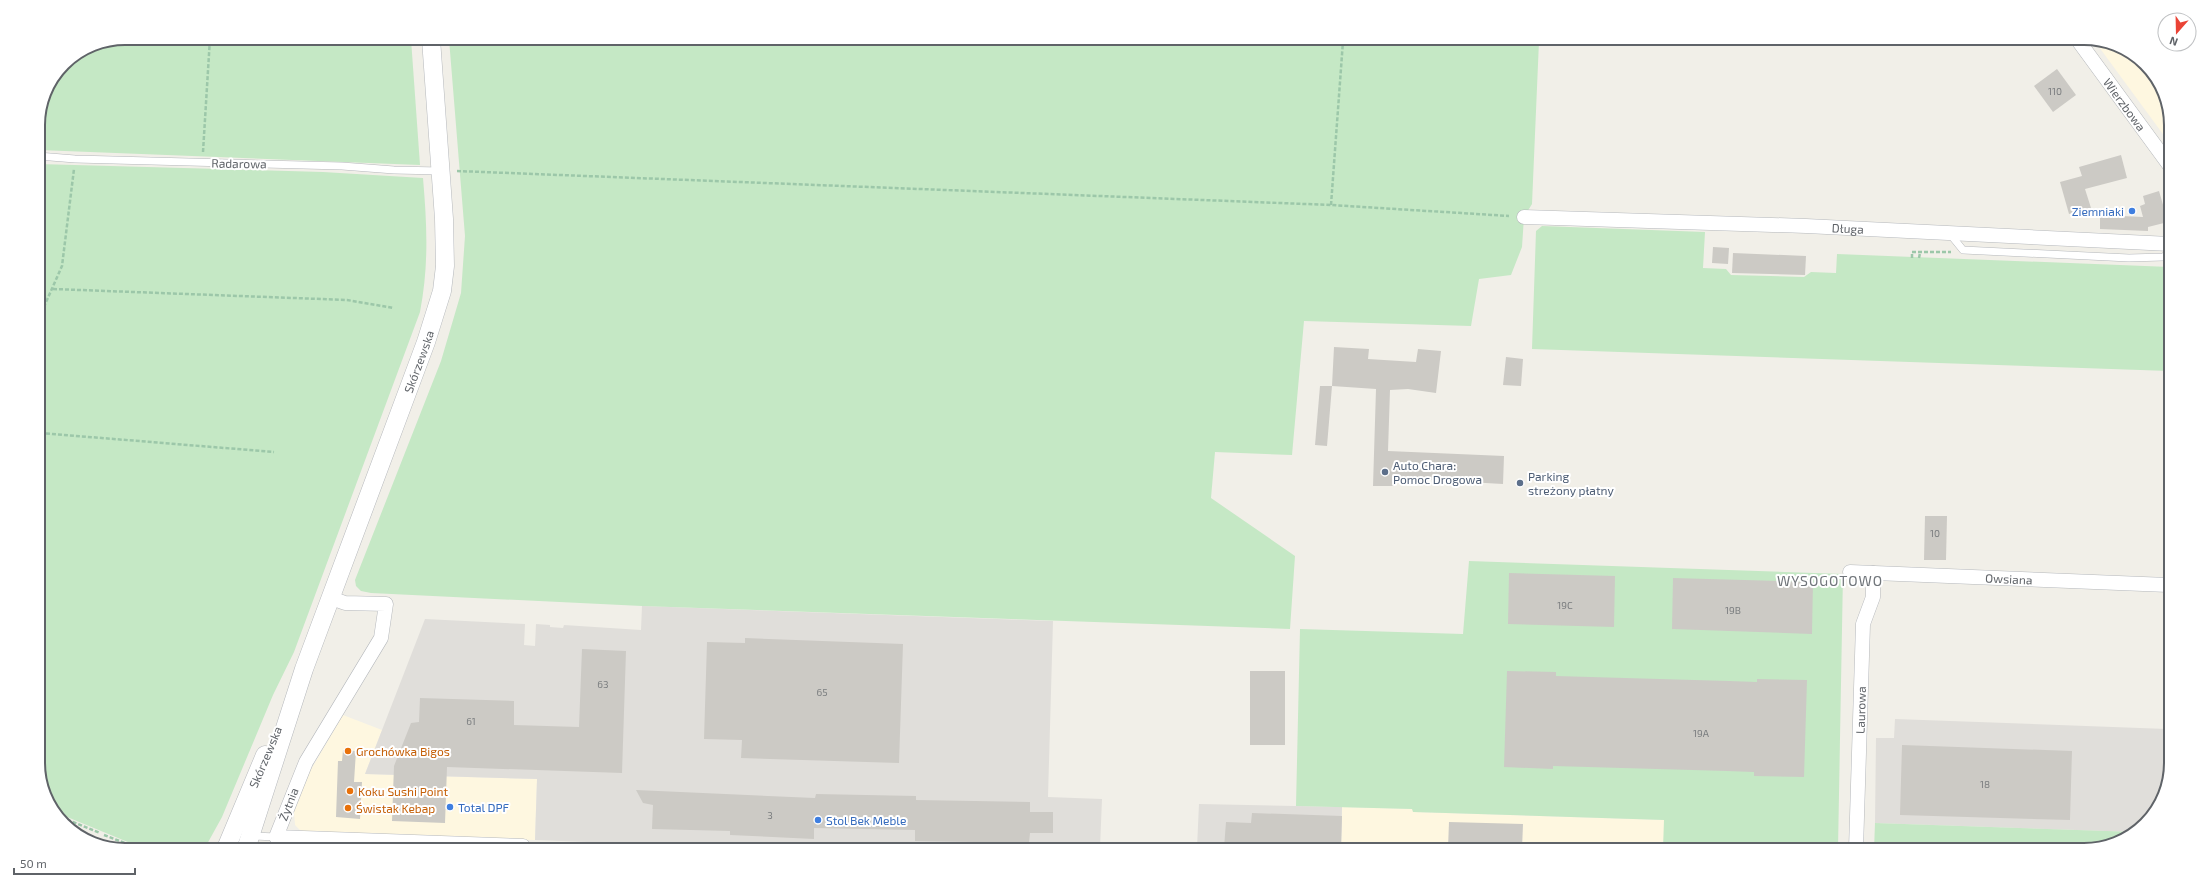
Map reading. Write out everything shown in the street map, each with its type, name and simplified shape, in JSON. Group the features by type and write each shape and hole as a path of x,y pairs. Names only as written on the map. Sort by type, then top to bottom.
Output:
{"street":[{"name":"Skórzewska","path":"249,841 304,669 426,342 440,298 445,266 441,171 431,45"},
{"name":"Wierzbowa","path":"2081,45 2164,158"},
{"name":"Długa","path":"1524,217 1806,226 2164,244"},
{"name":"Owsiana","path":"1850,572 2164,585"},
{"name":"Laurowa","path":"1856,843 1863,624 1873,597 1873,573"},
{"name":"Żytnia","path":"331,598 345,603 386,604 384,630 381,638 306,762 276,837 441,843"},
{"name":"Skórzewska","path":"229,843 284,712 304,669"}],"lane":[{"name":"Radarowa","path":"45,157 75,159 441,171"},
{"path":"1950,234 1963,250 2129,258 2164,256"},
{"path":"249,841 276,837"}],"path":[{"path":"203,162 210,45"},
{"path":"1330,205 1343,45"},
{"path":"45,305 62,266 75,159"},
{"path":"441,171 1330,205 1524,217"},
{"path":"1912,258 1912,252 1943,253 1963,250"},
{"path":"1919,258 1920,253"},
{"path":"53,289 347,300 394,308"},
{"path":"45,433 274,452"},
{"path":"68,820 125,843"}],"shaded area":[{"path":"2099,47 2110,49 2133,61 2151,80 2160,99 2164,120 2164,136"},
{"path":"642,606 1053,621 1048,797 1102,799 1100,843 613,843 535,840 537,779 365,774 425,619 525,624 524,645 535,646 536,624 563,628 564,625 641,630"},
{"name":"Total DPF","path":"343,715 382,730 365,774 537,779 535,840 310,833 300,830 295,825 294,812 309,773"},
{"path":"1895,719 2164,729 2164,768 2160,789 2151,808 2133,827 2125,832 1875,823 1876,738 1894,738"},
{"path":"1199,804 1342,807 1341,843 1197,843"},
{"path":"1342,807 1413,809 1413,812 1665,820 1663,843 1341,843"}],"green space":[{"path":"411,45 420,165 45,150 46,114 51,94 58,80 68,68 80,58 94,51 114,46"},
{"path":"449,45 1539,45 1532,204 1524,217 1522,247 1511,275 1479,279 1471,326 1304,321 1292,455 1215,452 1211,498 1295,556 1290,629 642,606 371,593 361,591 356,586 355,580 441,361 461,293 465,236"},
{"path":"45,164 323,172 423,178 426,261 420,312 294,652 273,695 222,817 208,843 130,843 64,816 51,794 45,768"},
{"path":"1542,226 1705,232 1703,268 1726,269 1731,275 1804,277 1811,272 1836,273 1837,254 2164,267 2164,371 1532,349 1536,231"},
{"path":"1469,561 1843,574 1838,843 1663,843 1664,820 1413,812 1412,809 1296,806 1300,629 1463,634"},
{"path":"1875,823 2125,832 2110,839 2089,843 1874,843"}],"building":[{"path":"2057,69 2076,95 2053,112 2034,86"},
{"path":"2121,155 2127,178 2085,189 2091,208 2069,214 2060,182 2082,176 2079,167"},
{"path":"2159,191 2164,208 2164,223 2148,227 2148,231 2100,229 2100,215 2143,217 2140,206 2145,204 2143,196"},
{"path":"1713,247 1729,248 1728,264 1712,263"},
{"path":"1733,253 1806,256 1805,275 1732,273"},
{"path":"1334,347 1369,349 1368,359 1416,362 1418,349 1441,351 1436,393 1408,389 1390,390 1388,451 1504,456 1503,484 1397,478 1396,486 1373,486 1376,389 1332,386"},
{"path":"1506,357 1523,359 1521,386 1503,385"},
{"path":"1320,386 1332,386 1327,446 1315,445"},
{"path":"1925,516 1947,516 1946,560 1924,560"},
{"path":"1509,573 1615,576 1614,627 1508,624"},
{"path":"1673,578 1813,582 1812,634 1672,629"},
{"path":"745,638 903,644 899,763 741,758 742,740 704,739 707,642 745,643"},
{"path":"582,649 626,651 622,773 447,767 445,823 392,821 394,766 411,723 419,722 420,698 514,701 514,725 579,727"},
{"path":"1250,671 1285,671 1285,745 1250,745"},
{"path":"1507,671 1556,672 1556,676 1757,682 1757,679 1807,680 1804,777 1754,776 1754,772 1727,771 1553,766 1553,769 1504,767"},
{"path":"1902,745 2072,751 2070,820 1900,815"},
{"path":"343,750 356,751 354,782 362,782 360,819 336,817 338,761 342,761"},
{"path":"636,790 815,798 816,794 916,796 916,800 1030,802 1030,812 1053,812 1053,833 1030,833 1029,843 915,841 915,830 814,828 814,839 730,835 730,831 652,829 653,805 643,803"},
{"path":"1252,813 1342,816 1341,843 1224,843 1226,822 1251,823"},
{"path":"1449,822 1523,824 1522,843 1448,843"}],"place":[{"name":"Ziemniaki","path":"2132,211"},
{"name":"Auto Chara: Pomoc Drogowa","path":"1385,472"},
{"name":"Parking streżony płatny","path":"1520,483"},
{"name":"Grochówka Bigos","path":"348,751"},
{"name":"Koku Sushi Point","path":"350,791"},
{"name":"Total DPF","path":"450,807"},
{"name":"Świstak Kebap","path":"348,808"},
{"name":"Stol Bek Meble","path":"818,820"}],"district":[{"name":"WYSOGOTOWO","path":"1830,580"}]}
